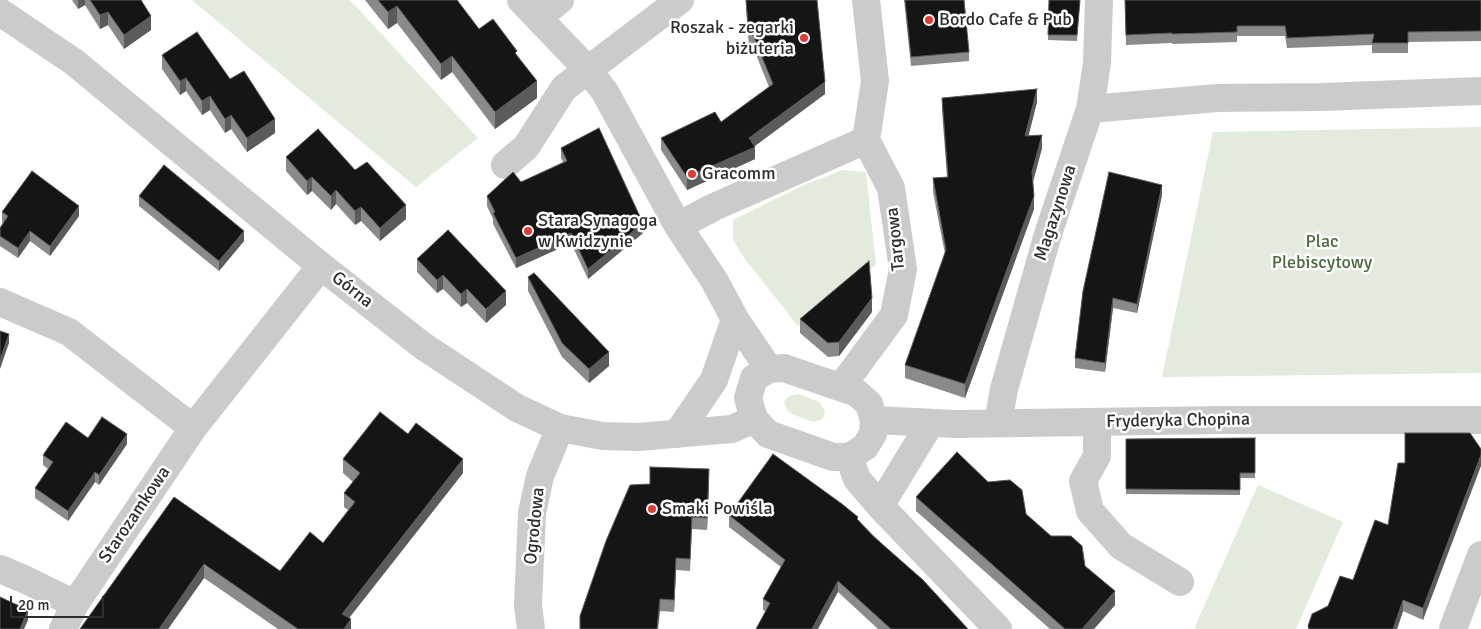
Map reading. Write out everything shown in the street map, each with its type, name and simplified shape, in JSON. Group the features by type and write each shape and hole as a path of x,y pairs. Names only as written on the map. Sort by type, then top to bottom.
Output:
{"street":[{"path":"560,0 530,9 588,70 605,92 678,226 714,280 735,319 769,369"},
{"path":"505,165 526,147 564,88 680,0"},
{"path":"678,226 714,207 866,140 874,82 866,0"},
{"name":"Magazynowa","path":"998,423 1004,389 1048,234 1090,109 1096,63 1099,0"},
{"name":"Górna","path":"0,12 74,62 321,266 423,346 517,408 560,428 604,436 638,437 732,429 754,419"},
{"path":"1090,109 1216,98 1321,97 1481,91"},
{"name":"Targowa","path":"841,387 894,315 902,269 891,188 866,140"},
{"name":"Starozamkowa","path":"63,629 75,604 193,428 321,266"},
{"path":"0,302 69,332 193,428"},
{"path":"677,434 714,380 735,319"},
{"path":"784,368 841,387 858,394 869,404 874,420 873,434 865,447 849,457 833,457 768,434 754,419 748,398 754,378 769,369 784,368"},
{"name":"Fryderyka Chopina","path":"874,420 930,424 1221,420 1481,420"},
{"path":"1096,422 1097,456 1084,481 1090,511 1121,546 1180,582"},
{"path":"880,506 930,424"},
{"name":"Ogrodowa","path":"531,629 528,605 532,513 540,476 560,428"},
{"path":"849,457 858,480 880,506 998,629"},
{"path":"1453,629 1481,555"},
{"path":"0,569 75,604"}],"green space":[{"path":"192,0 350,0 478,138 416,187"},
{"name":"Plac Plebiscytowy","path":"1481,127 1481,373 1162,377 1213,132"},
{"path":"843,170 866,172 876,265 798,326 745,259 733,240 733,220 806,184"},
{"path":"798,394 819,402 825,411 824,417 813,422 792,414 787,410 784,402 789,396"},
{"path":"1258,485 1343,522 1296,629 1194,629"}],"building":[{"path":"90,0 141,0 151,16 124,35 108,12 100,15"},
{"path":"378,0 457,0 479,29 493,19 517,51 515,53 537,81 495,112 452,56 441,64 397,6 388,12"},
{"path":"746,0 817,0 825,82 749,138 755,147 687,177 661,138 715,112 721,122 773,84 753,35 749,35"},
{"path":"905,0 964,0 969,52 911,57"},
{"path":"1049,0 1080,0 1077,35 1048,35"},
{"path":"1125,0 1481,0 1481,31 1408,32 1408,43 1372,43 1374,34 1287,38 1285,26 1237,26 1237,32 1126,35"},
{"path":"197,32 230,79 244,71 275,119 247,138 231,115 225,119 210,96 202,101 186,78 180,81 162,55"},
{"path":"1037,89 1025,136 1042,135 1032,172 1034,196 965,384 905,365 946,250 933,178 948,177 942,98"},
{"path":"599,128 643,223 588,269 571,233 516,258 493,213 495,212 487,196 513,172 521,182 567,161 561,148"},
{"path":"318,129 355,170 367,162 406,205 380,228 361,207 355,211 336,190 331,196 312,177 307,181 286,157"},
{"path":"164,165 244,231 219,261 139,196"},
{"path":"32,171 79,206 50,246 30,231 18,248 0,236 0,228 8,216 2,212"},
{"path":"1109,172 1162,185 1137,304 1113,298 1105,363 1075,358 1083,291"},
{"path":"448,230 506,291 486,309 467,289 461,294 443,275 437,280 417,259"},
{"path":"869,261 872,298 839,342 828,343 800,319"},
{"path":"534,273 609,352 589,369 562,343 528,277"},
{"path":"0,331 9,334 0,360"},
{"path":"380,412 408,434 416,423 463,459 342,614 351,619 344,629 298,629 204,564 159,629 80,629 174,497 280,571 310,532 323,543 355,502 344,493 360,473 343,459"},
{"path":"102,417 127,434 99,475 95,472 68,511 35,488 53,462 43,455 66,422 88,438"},
{"path":"1405,433 1470,433 1481,449 1481,455 1423,608 1403,600 1393,629 1309,629 1308,626 1312,614 1328,606 1340,576 1353,580 1375,520 1388,525 1398,463 1405,463"},
{"path":"1255,438 1255,473 1240,473 1240,490 1126,489 1126,439"},
{"path":"957,452 988,482 1010,480 1022,490 1026,514 1051,536 1071,536 1082,546 1085,566 1115,591 1082,629 1065,629 916,497"},
{"path":"773,454 858,517 857,519 873,536 923,580 968,629 891,629 838,581 812,629 756,629 770,603 763,599 785,560 729,515"},
{"path":"650,467 709,469 707,518 692,517 690,559 676,558 674,600 660,599 657,629 580,629 580,616 606,541 630,485 650,484"},
{"path":"0,597 28,610 20,629 0,629"}],"place":[{"name":"Bordo Cafe & Pub","path":"929,20"},
{"name":"Roszak - zegarki biżuteria","path":"804,38"},
{"name":"Gracomm","path":"692,174"},
{"name":"Stara Synagoga w Kwidzynie","path":"528,231"},
{"name":"Smaki Powiśla","path":"652,509"}]}
